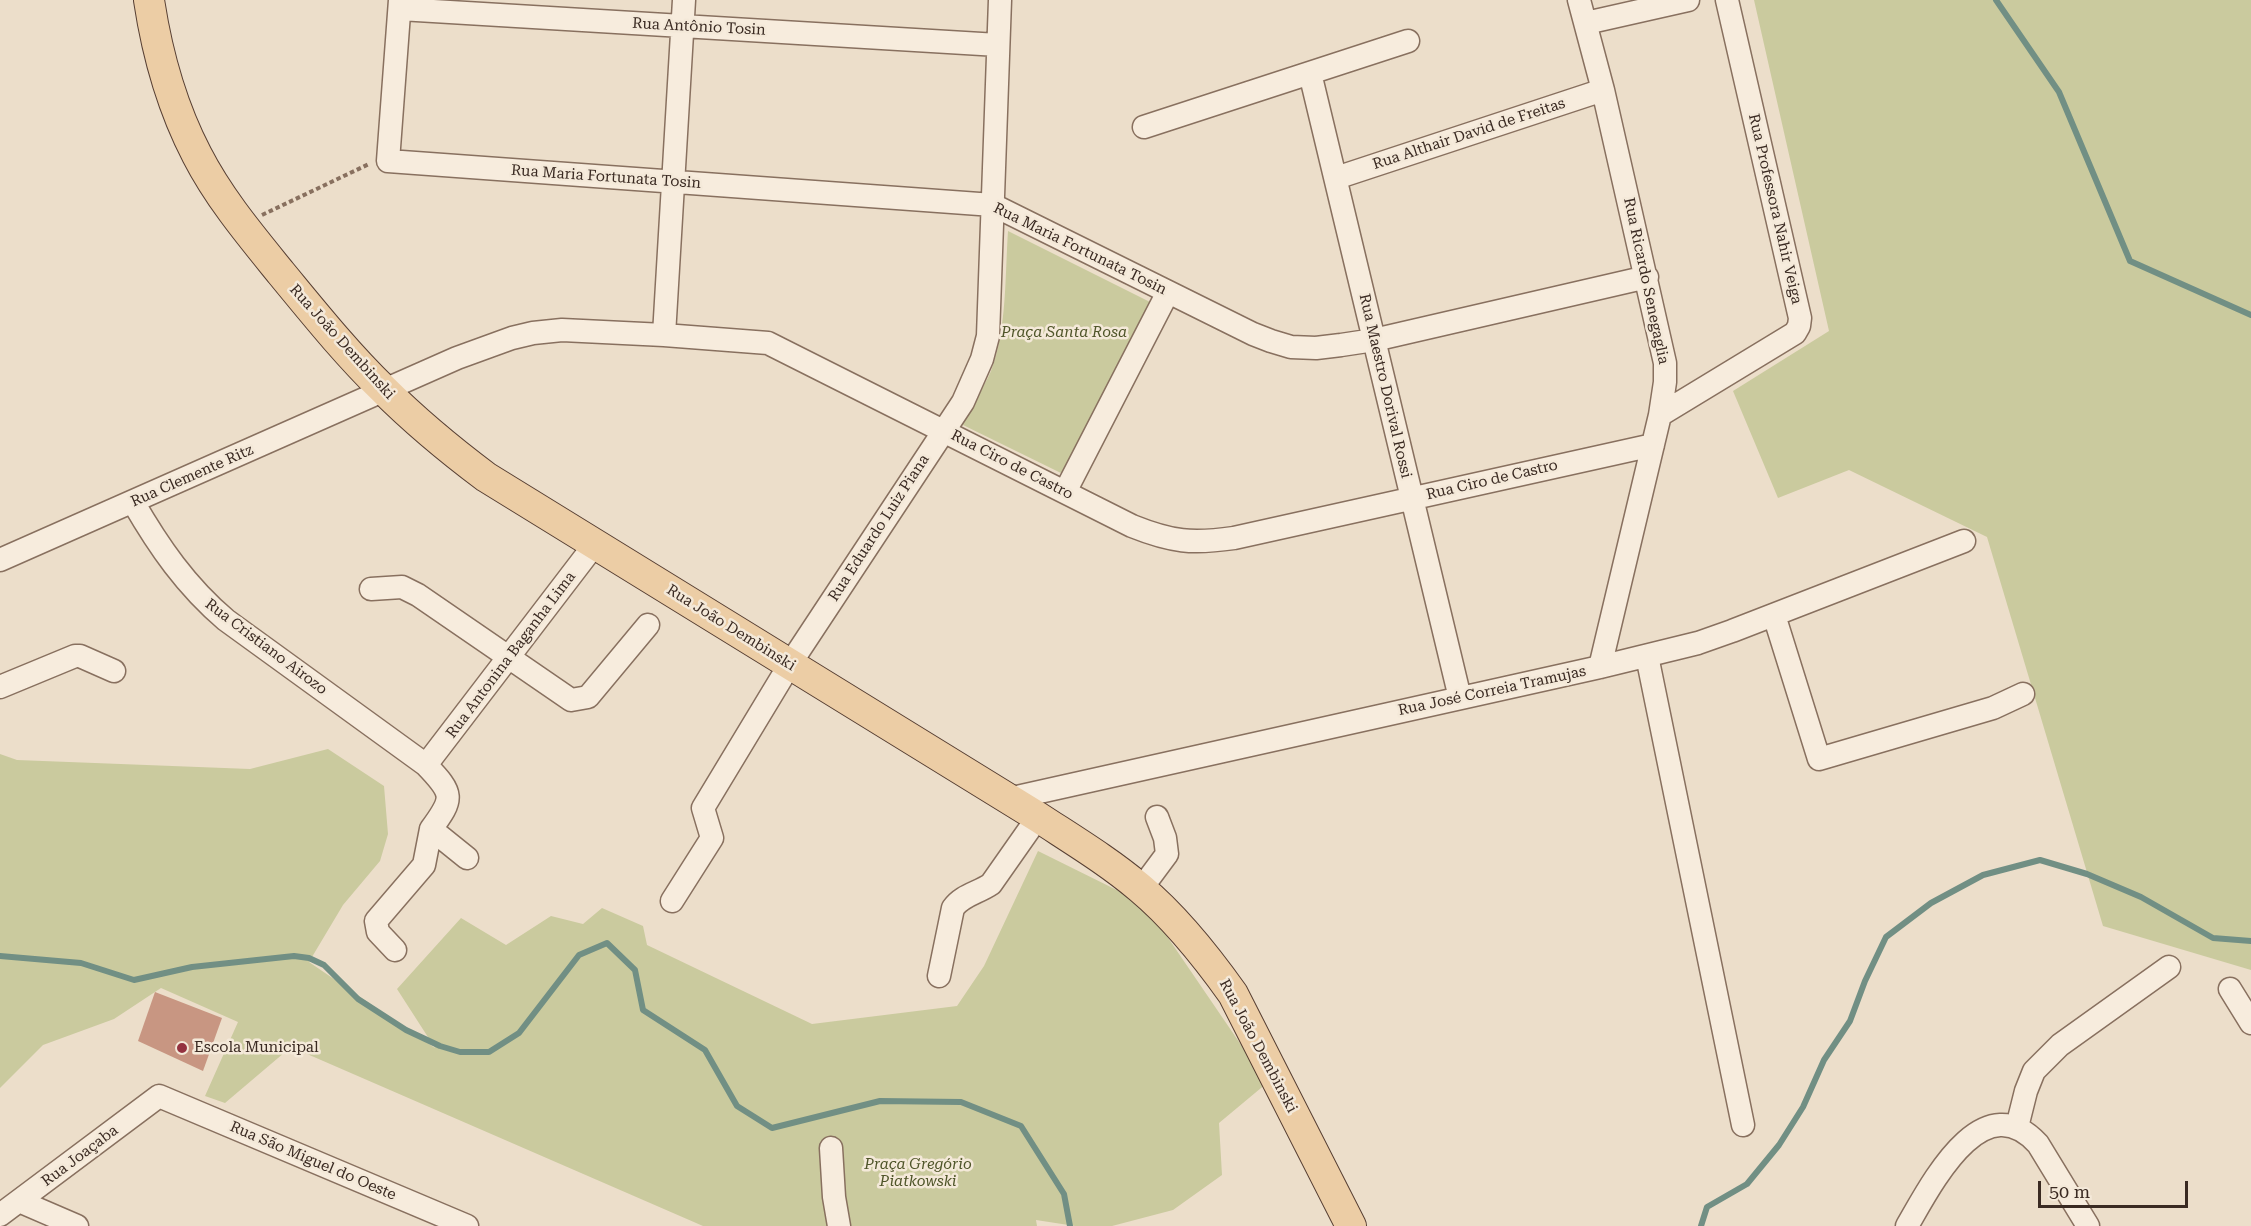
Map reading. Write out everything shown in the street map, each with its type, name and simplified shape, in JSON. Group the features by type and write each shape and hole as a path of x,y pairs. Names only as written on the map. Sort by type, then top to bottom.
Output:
{"main road":[{"name":"Rua João Dembinski","path":"149,0 162,64 181,120 197,155 242,225 334,336 384,391 435,437 486,477 1038,817 1111,865 1141,889 1186,934 1233,994 1351,1226"}],"street":[{"path":"664,335 684,0"},
{"name":"Rua Eduardo Luiz Piana","path":"672,901 711,838 703,808 790,664 944,431 973,382 988,336 1000,0"},
{"name":"Rua Ricardo Senegaglia","path":"1579,0 1603,90 1665,363 1665,382 1660,415 1600,668"},
{"path":"1586,23 1688,0"},
{"name":"Rua Professora Nahir Veiga","path":"1660,415 1795,333 1799,326 1797,307 1727,0"},
{"path":"388,161 400,4"},
{"name":"Rua Antônio Tosin","path":"400,4 682,26 998,45"},
{"path":"1144,127 1408,41"},
{"name":"Rua Maestro Dorival Rossi","path":"1310,73 1460,699"},
{"name":"Rua Althair David de Freitas","path":"1335,178 1603,90"},
{"name":"Rua Maria Fortunata Tosin","path":"388,161 993,205 1253,334 1291,346 1316,348 1374,340 1647,276"},
{"path":"1065,492 1168,292"},
{"name":"Rua Ciro de Castro","path":"384,391 485,347 533,333 584,330 768,343 1132,526 1179,542 1208,542 1234,538 1653,445"},
{"name":"Rua Clemente Ritz","path":"0,560 384,391"},
{"name":"Rua Cristiano Airozo","path":"134,502 170,561 207,604 426,765 438,777 449,800 447,808 431,829"},
{"name":"Rua José Correia Tramujas","path":"1008,799 1600,668 1698,643 1964,541"},
{"name":"Rua Antonina Baganha Lima","path":"426,765 595,544"},
{"path":"371,589 402,587 418,595 571,700 588,697 648,626"},
{"path":"1774,615 1820,759 1994,708 2023,694"},
{"path":"0,687 75,656 114,671"},
{"path":"1647,656 1743,1125"},
{"path":"939,976 953,908 958,900 991,884 1038,817"},
{"path":"1141,889 1167,854 1165,838 1158,817"},
{"path":"395,950 378,932 376,921 424,865 431,829 466,858"},
{"path":"2017,1127 2026,1091 2034,1071 2060,1045 2169,967"},
{"path":"2230,989 2251,1023"},
{"name":"Rua Joaçaba","path":"0,1215 159,1096"},
{"name":"Rua São Miguel do Oeste","path":"159,1096 441,1221 467,1226"},
{"path":"1906,1226 1948,1159 1965,1141 1982,1130 2000,1125 2017,1127 2038,1144 2088,1226"},
{"path":"831,1149 834,1197 839,1226"},
{"path":"19,1201 77,1226"}],"path":[{"path":"242,225 366,164 388,161"}],"green space":[{"path":"1754,0 2251,0 2251,970 2103,926 1987,537 1849,470 1778,498 1733,391 1829,331"},
{"name":"Praça Santa Rosa","path":"1008,231 1150,302 1065,475 961,424 991,371 996,355 1003,320"},
{"name":"Praça Gregório Piatkowski","path":"328,749 384,786 388,834 380,861 343,905 309,962 435,1048 397,989 461,918 506,945 551,916 583,924 602,908 643,926 647,945 812,1024 957,1006 984,966 1038,851 1145,904 1267,1083 1219,1123 1222,1175 1173,1210 1112,1226 1075,1226 1036,1220 1037,1226 703,1226 291,1047 225,1103 205,1096 238,1022 161,988 114,1019 43,1045 0,1088 0,754 17,760 250,769"}],"building":[{"path":"155,992 222,1018 203,1071 138,1041"}],"waterway":[{"path":"1996,0 2059,92 2130,261 2251,315"},
{"path":"1701,1226 1707,1207 1747,1184 1779,1145 1803,1107 1824,1060 1850,1021 1865,981 1886,937 1931,903 1983,875 2040,860 2087,874 2141,897 2213,938 2251,941"},
{"path":"0,956 81,963 134,980 192,967 294,956 309,958 324,965 358,999 406,1030 440,1046 460,1052 489,1052 519,1033 579,955 607,943 635,970 643,1010 705,1050 737,1106 772,1128 880,1101 961,1102 1021,1126 1064,1194 1070,1226"}],"place":[{"name":"Escola Municipal","path":"182,1048"}]}
